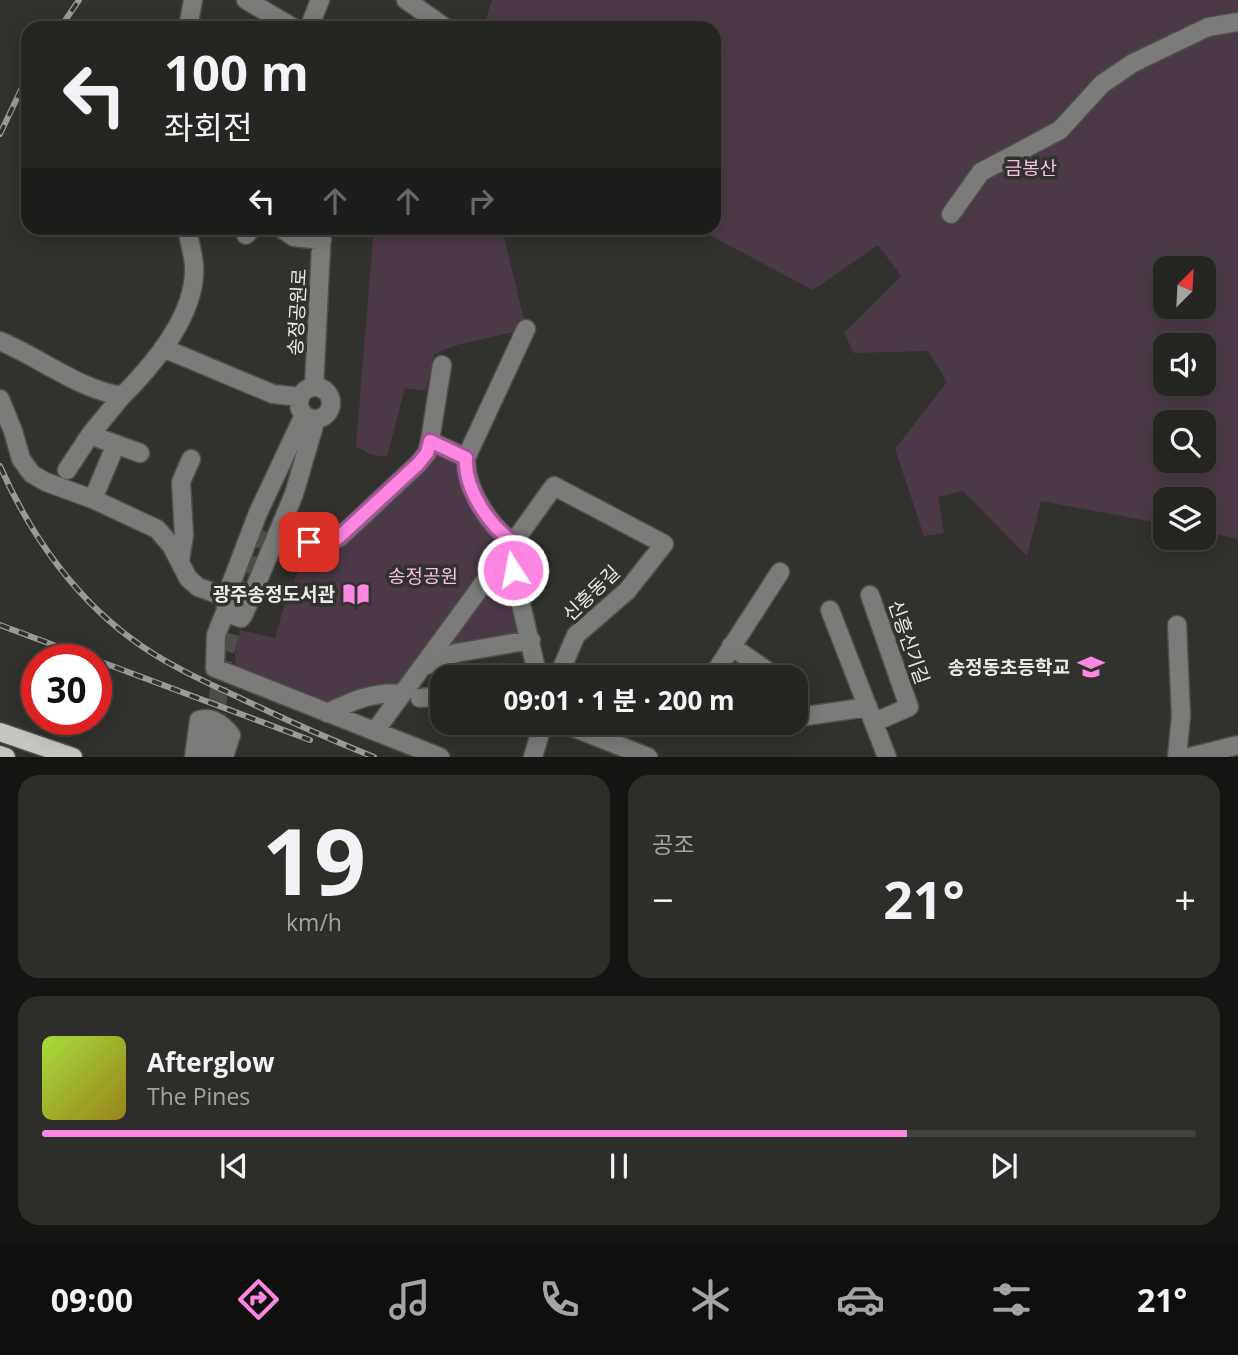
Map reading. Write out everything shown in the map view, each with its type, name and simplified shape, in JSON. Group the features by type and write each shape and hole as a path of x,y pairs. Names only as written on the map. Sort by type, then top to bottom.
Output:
{"main road":[{"path":"0,732 73,757"},
{"path":"0,755 6,757"}],"street":[{"path":"189,21 193,0"},
{"path":"246,0 282,21"},
{"path":"312,21 320,0"},
{"path":"406,0 436,21"},
{"path":"951,214 981,172 1060,130 1102,84 1133,63 1208,27 1238,22"},
{"path":"67,470 90,435 163,348 174,331 192,288 194,264 188,235"},
{"name":"송정공원로","path":"290,235 312,235"},
{"name":"송정공원로","path":"308,407 322,235"},
{"path":"513,542 503,535 485,513 465,472 466,458 526,329"},
{"path":"0,341 104,393 122,396"},
{"path":"163,348 308,407"},
{"path":"273,531 309,542 338,538 418,464 427,453 430,441 442,365"},
{"path":"0,399 13,431 20,459 32,474 157,529 180,560 188,578 226,604 229,614 241,618 273,531 294,494 308,407"},
{"path":"308,407 258,513 216,635 215,668 440,757"},
{"path":"90,435 140,453"},
{"path":"430,441 466,458"},
{"path":"93,499 116,444"},
{"path":"180,560 184,536 181,482 191,458"},
{"name":"신흥동길","path":"513,542 554,486 664,544 627,590 576,635 563,665"},
{"path":"513,542 513,570 536,665"},
{"path":"375,731 513,542"},
{"path":"720,665 780,572"},
{"name":"신흥신기길","path":"808,716 872,715 909,707 870,595"},
{"path":"830,610 887,757"},
{"path":"1177,625 1181,716 1177,757"},
{"path":"422,667 456,653 531,640"},
{"path":"732,646 759,665"},
{"path":"327,713 383,692 402,694"},
{"path":"420,698 430,697"},
{"path":"194,757 199,720 206,718 224,726 231,734 224,757"},
{"path":"207,757 214,731"},
{"path":"533,757 539,735"},
{"path":"592,735 648,757"},
{"path":"1190,757 1238,746"}],"green space":[{"name":"금봉산","path":"492,0 1238,0 1238,539 1216,534 1216,487 1153,487 1153,522 1041,501 1027,556 963,491 938,497 944,533 924,536 895,449 947,382 928,351 854,353 844,333 901,276 878,245 813,290 709,235 721,235 721,21 485,21"},
{"path":"373,235 504,235 526,329 457,345 434,354 426,391 405,388 387,457 369,454 356,446"},
{"name":"송정공원","path":"430,441 466,458 503,535 531,640 422,667 402,694 338,708 236,667 235,655 240,630 275,638 309,542 339,537"}],"tunnel":[{"path":"214,731 222,665 234,619 268,529"}],"railway":[{"path":"65,21 79,0"},
{"path":"0,134 21,90"},
{"path":"0,466 26,518 59,567 77,589 119,630 155,655 191,675 374,757"},
{"path":"0,625 51,644"},
{"path":"112,666 310,740"}],"place":[{"name":"광주송정도서관","path":"356,594"},
{"name":"송정동초등학교","path":"1091,667"}],"route":[{"path":"309,542 338,538 418,464 427,453 430,441 466,458 465,472 485,513 503,535 513,542 513,570"}]}
